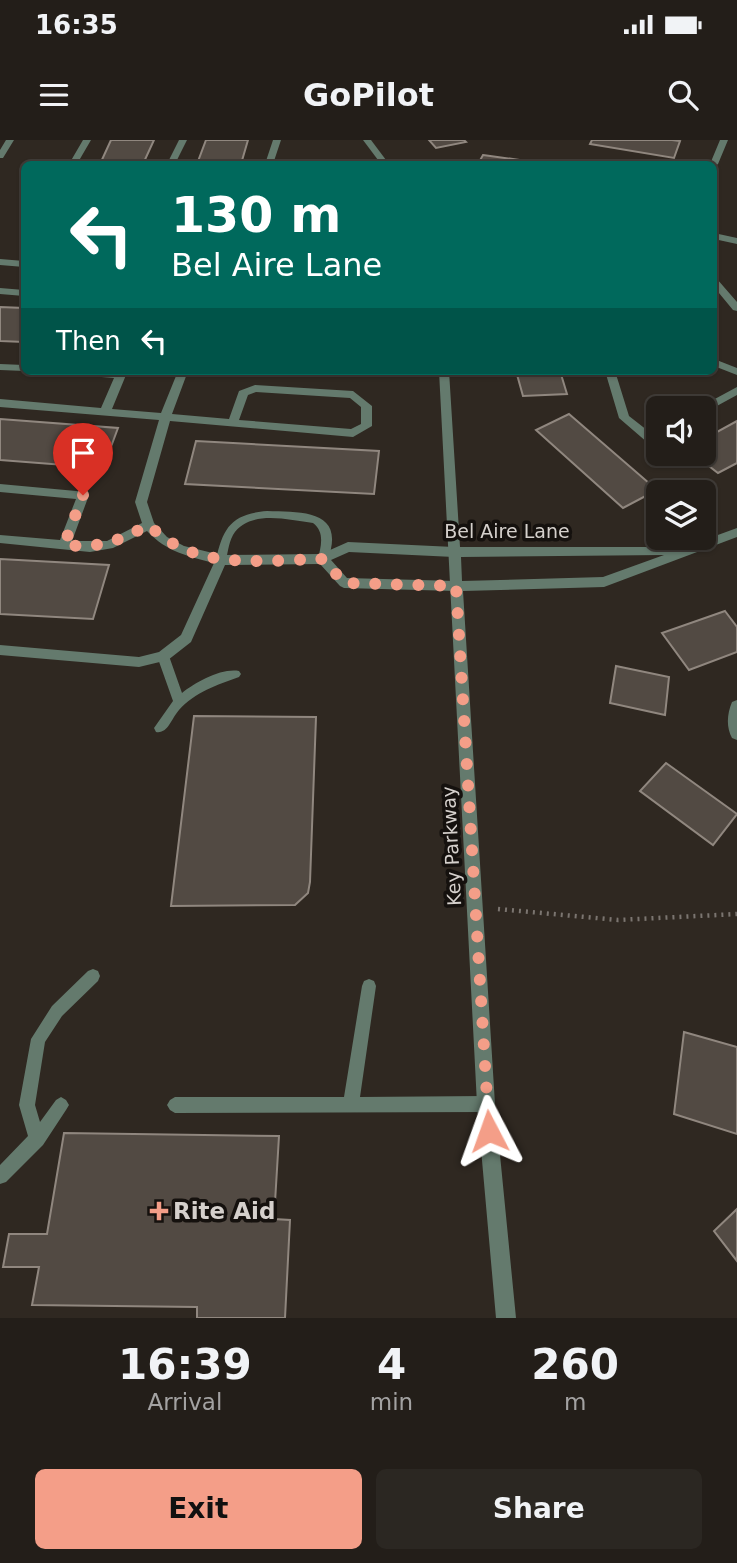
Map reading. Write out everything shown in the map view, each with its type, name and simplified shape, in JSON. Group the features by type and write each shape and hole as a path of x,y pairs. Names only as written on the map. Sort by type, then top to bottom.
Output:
{"street":[{"path":"75,161 88,140"},
{"path":"173,161 183,140"},
{"path":"269,161 277,140"},
{"path":"367,140 383,161"},
{"path":"715,161 723,140 737,143"},
{"path":"717,237 737,241"},
{"path":"0,262 21,264"},
{"path":"717,285 737,308"},
{"path":"0,292 21,293"},
{"path":"717,363 737,372"},
{"path":"0,367 21,368"},
{"path":"106,410 121,375"},
{"path":"0,539 90,547 109,545 149,525 141,502 166,415 181,375"},
{"name":"Key Parkway","path":"444,375 486,1104 506,1318"},
{"path":"611,375 624,418 646,435"},
{"path":"0,402 353,433 366,426 367,406 353,395 255,388 243,393 233,422"},
{"path":"716,403 737,390"},
{"path":"0,488 83,495 64,545"},
{"name":"Bel Aire Lane","path":"149,525 163,540 180,550 221,560 323,559 348,547 454,551 693,550"},
{"name":"Bel Aire Lane","path":"716,541 737,532"},
{"name":"Bel Aire Lane","path":"323,559 344,583 456,586 604,582 693,550"},
{"path":"0,650 139,662 163,656 186,638 221,560"},
{"path":"737,706 734,729 737,734"}],"lane":[{"path":"0,156 10,140"},
{"path":"221,560 228,534 245,518 255,515 315,519 322,523 327,531 323,559"},
{"path":"163,656 179,701"},
{"path":"160,728 169,710 179,701 208,681 234,674"},
{"path":"37,1139 27,1105 38,1039 57,1011 93,976"},
{"path":"351,1104 369,986"},
{"path":"175,1105 486,1104"},
{"path":"0,1176 37,1139 61,1105"}],"path":[{"path":"476,908 618,919 737,914"}],"building":[{"path":"111,140 154,140 144,161 101,161"},
{"path":"206,140 248,140 242,161 198,161"},
{"path":"429,140 464,140 466,142 436,148"},
{"path":"592,140 680,141 674,158 590,144"},
{"path":"483,155 520,160 520,161 480,161"},
{"path":"0,307 21,308 21,342 0,341"},
{"path":"517,375 561,375 567,394 523,396"},
{"path":"569,414 646,480 646,496 623,508 536,430"},
{"path":"0,419 118,428 103,468 0,460"},
{"path":"737,421 737,463 718,473 709,466 716,466 716,432"},
{"path":"196,441 379,451 374,494 185,484"},
{"path":"0,559 109,565 93,619 0,614"},
{"path":"725,611 737,627 737,652 689,670 662,633"},
{"path":"616,666 669,677 665,715 610,703"},
{"path":"194,716 316,717 310,882 308,893 295,905 171,906"},
{"path":"666,763 737,814 713,845 640,791"},
{"path":"684,1032 737,1047 737,1134 674,1114"},
{"name":"Rite Aid","path":"64,1133 279,1136 274,1219 290,1220 285,1318 197,1318 197,1307 32,1305 39,1267 3,1267 9,1234 47,1234"},
{"path":"737,1209 737,1261 714,1231"}],"place":[{"name":"Rite Aid","path":"159,1211"}],"route":[{"path":"83,495 64,545 109,545 149,525 163,540 180,550 221,560 323,559 344,583 456,586 489,1131"}]}
